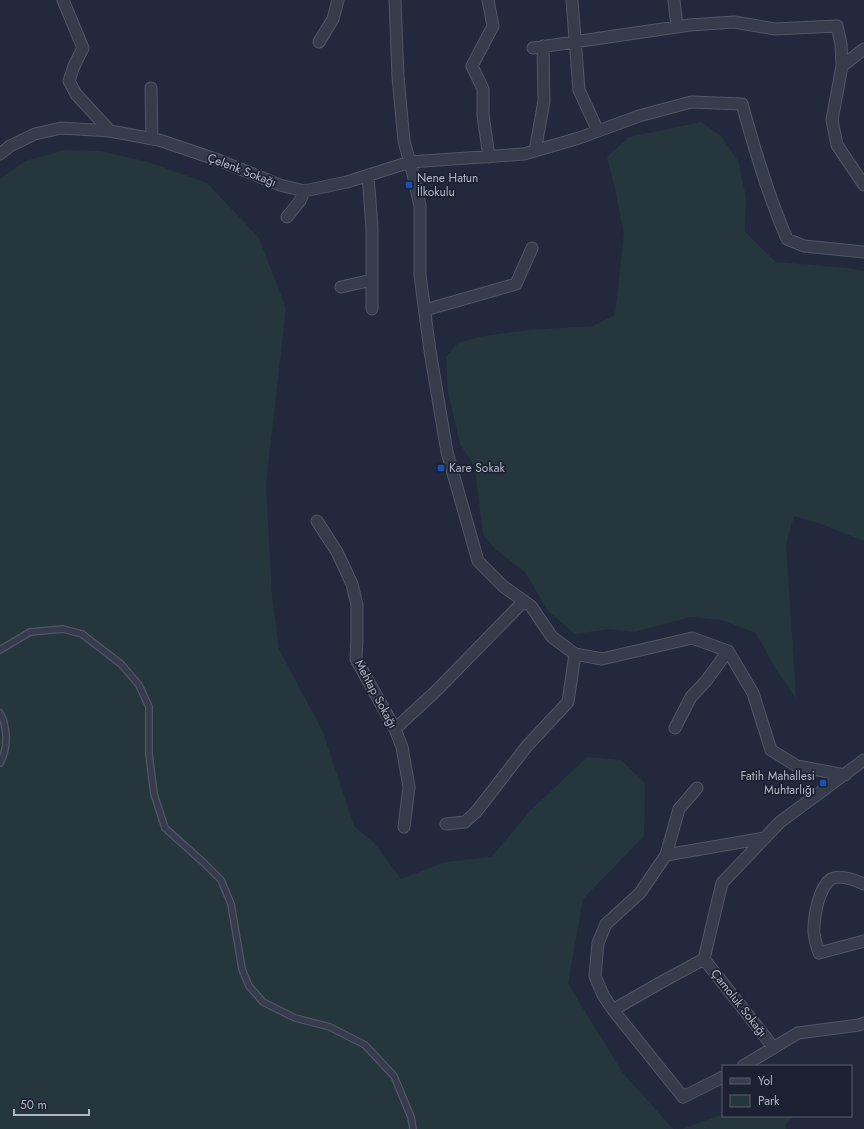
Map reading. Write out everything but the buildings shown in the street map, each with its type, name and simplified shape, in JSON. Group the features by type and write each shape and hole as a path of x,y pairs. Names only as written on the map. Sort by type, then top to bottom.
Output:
{"street":[{"path":"63,0 83,48 74,66 69,81 76,94 110,131"},
{"path":"319,42 333,19 338,0"},
{"path":"395,0 398,76 404,141 420,206 420,275 430,351 447,452 478,561 504,586 531,606 552,636 575,654 602,659 692,638 728,651 753,693 771,750 797,766 845,774"},
{"path":"488,0 493,26 472,66 483,89 483,115 489,157"},
{"path":"572,0 579,90 598,131"},
{"path":"674,0 677,27"},
{"path":"535,150 544,101 538,47 677,27 734,22 774,29 837,26 841,44 842,66 832,120 837,146 864,185"},
{"path":"842,66 864,49"},
{"path":"151,88 152,139"},
{"name":"Çelenk Sokağı","path":"0,154 10,146 35,134 61,128 110,131 152,139 218,160 280,184 304,191 347,182 410,162 524,154 579,138 639,116 691,102 742,104 775,211 787,238 804,246 864,252"},
{"path":"368,175 372,228 372,309"},
{"path":"287,217 300,202 304,191"},
{"path":"425,310 516,284 532,248"},
{"path":"341,287 372,280"},
{"name":"Mehtap Sokağı","path":"317,521 337,552 352,584 357,605 356,659 395,729 402,747 409,788 404,827"},
{"path":"395,729 437,690 524,601"},
{"path":"675,728 690,697 706,682 728,651"},
{"path":"446,824 465,822 476,812 527,746 568,702 575,654"},
{"path":"613,1010 704,959 722,884 780,822 864,760"},
{"path":"697,788 679,809 666,855 640,893 606,924 598,943 596,976 603,995 613,1010 683,1097 722,1078"},
{"path":"666,855 765,838"},
{"path":"864,884 848,877 832,879 824,886 818,901 813,930 819,953 864,941"},
{"name":"Çamoluk Sokağı","path":"704,959 774,1048"},
{"path":"745,1065 798,1033 859,1025 864,1023"}],"lane":[{"path":"0,650 30,632 63,629 82,634 121,664 139,685 149,707 150,754 154,794 165,828 221,880 230,904 242,969 249,986 264,1002 295,1018 330,1027 365,1045 394,1076 411,1117 413,1129"},
{"path":"0,713 4,719 6,746 0,763"}],"green space":[{"path":"701,122 721,136 738,161 746,197 745,232 776,262 848,268 864,271 864,541 821,524 794,516 786,545 796,698 775,668 756,633 721,620 690,617 635,632 610,629 575,634 548,611 525,572 495,549 483,535 475,467 460,444 448,392 446,357 458,343 483,336 529,330 593,326 615,315 624,234 607,157 629,137"},
{"path":"65,150 101,151 148,162 207,183 259,238 286,308 266,484 272,596 279,649 323,732 354,826 374,843 401,879 445,862 491,857 531,810 587,757 621,760 645,783 644,836 583,899 568,984 623,1073 673,1129 0,1129 0,179 25,161"},
{"path":"722,1114 722,1117 793,1117 785,1125 786,1129 682,1129"}],"place":[{"name":"Nene Hatun İlkokulu","path":"409,185"},
{"name":"Kare Sokak","path":"441,468"},
{"name":"Fatih Mahallesi Muhtarlığı","path":"823,783"}]}
